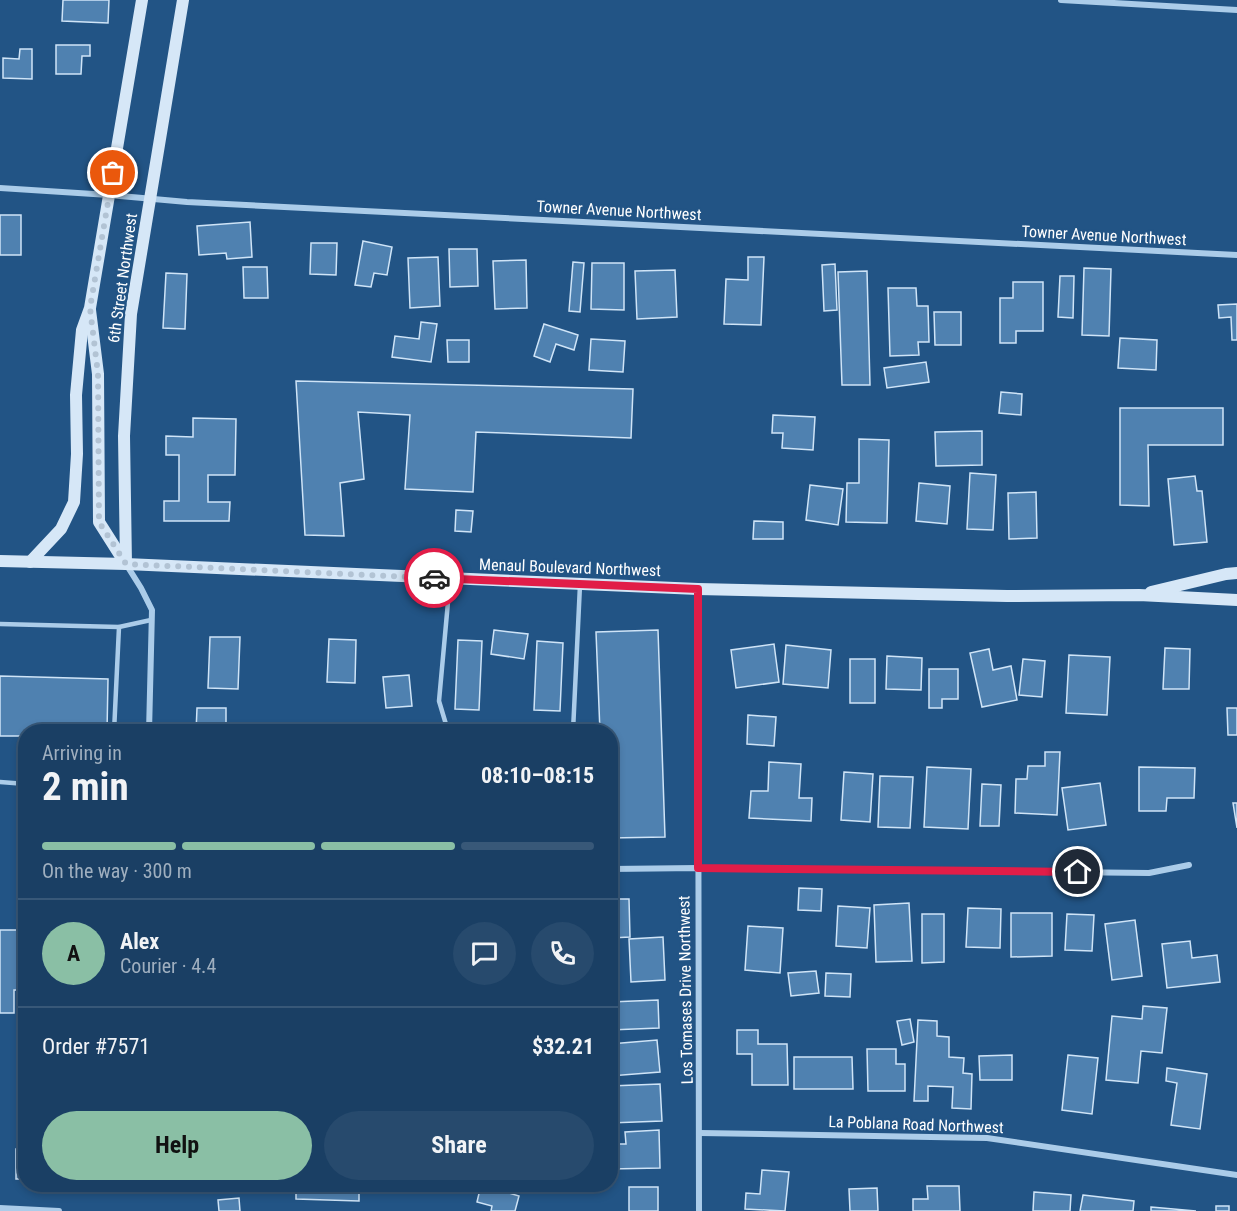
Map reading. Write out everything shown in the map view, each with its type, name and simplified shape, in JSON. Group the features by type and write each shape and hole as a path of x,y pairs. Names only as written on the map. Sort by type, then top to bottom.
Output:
{"main road":[{"name":"6th Street Northwest","path":"30,562 61,529 74,502 77,454 76,395 82,330 90,308 142,0"},
{"name":"6th Street Northwest","path":"126,564 124,436 131,314 183,0"},
{"name":"6th Street Northwest","path":"90,308 98,374 99,522 126,564"},
{"name":"Menaul Boulevard Northwest","path":"0,561 126,564 698,589 1006,596 1139,595 1237,600"},
{"name":"Menaul Boulevard Northwest","path":"1139,595 1237,573"}],"street":[{"path":"1061,0 1237,10"},
{"name":"Towner Avenue Northwest","path":"0,188 417,214 1237,255"},
{"name":"6th Street Northwest","path":"126,564 152,610 149,724"},
{"name":"Los Tomases Drive Northwest","path":"698,589 699,1211"},
{"path":"618,869 1149,873 1189,865"},
{"name":"La Poblana Road Northwest","path":"700,1133 987,1138 1237,1175"},
{"path":"0,1208 59,1211"}],"lane":[{"path":"446,724 439,701 450,579"},
{"path":"573,724 580,585"},
{"path":"0,624 119,627 152,620"},
{"path":"114,724 119,627"},
{"path":"0,782 18,783"}],"building":[{"path":"63,0 109,0 108,23 62,21"},
{"path":"56,45 90,45 90,56 82,56 81,74 56,74"},
{"path":"20,49 32,49 32,79 3,78 3,58 19,59"},
{"path":"0,215 21,215 21,255 0,255"},
{"path":"250,222 252,257 227,259 226,253 199,255 197,226"},
{"path":"363,241 392,247 387,275 374,273 371,287 355,285"},
{"path":"311,243 337,243 336,275 310,274"},
{"path":"449,249 477,249 478,286 450,287"},
{"path":"438,257 440,306 410,308 408,258"},
{"path":"748,257 764,257 761,325 724,324 726,279 748,280"},
{"path":"526,260 527,308 495,309 493,261"},
{"path":"573,262 584,263 580,312 569,311"},
{"path":"592,263 624,263 624,310 591,309"},
{"path":"835,264 837,310 824,311 822,265"},
{"path":"243,267 267,267 268,298 244,298"},
{"path":"1084,268 1111,269 1109,336 1082,335"},
{"path":"675,270 677,317 637,319 635,271"},
{"path":"867,271 870,385 842,385 838,272"},
{"path":"166,273 187,274 185,329 163,328"},
{"path":"1060,276 1074,276 1073,318 1058,317"},
{"path":"1013,282 1043,282 1043,331 1016,331 1016,343 1000,343 1000,298 1013,298"},
{"path":"888,288 916,288 917,306 928,306 929,342 918,342 919,355 890,356"},
{"path":"1237,304 1237,340 1232,340 1231,317 1219,318 1218,305"},
{"path":"934,312 961,312 961,345 935,345"},
{"path":"421,322 437,324 431,362 392,357 395,336 419,339"},
{"path":"544,324 578,335 574,350 556,344 550,362 534,356"},
{"path":"1120,338 1157,340 1156,370 1118,368"},
{"path":"591,339 625,341 623,372 589,370"},
{"path":"447,340 469,340 469,362 448,362"},
{"path":"926,362 929,382 887,388 884,368"},
{"path":"296,381 633,389 631,438 476,432 473,492 405,489 410,415 358,412 364,479 340,483 344,536 305,535"},
{"path":"1001,392 1022,394 1021,415 999,413"},
{"path":"1120,408 1223,408 1223,445 1148,445 1149,506 1120,505"},
{"path":"773,415 815,417 813,450 782,448 783,433 772,433"},
{"path":"193,418 236,419 235,475 208,475 208,502 230,502 229,521 164,521 164,501 179,501 179,455 166,455 166,436 193,437"},
{"path":"982,431 982,465 936,466 935,432"},
{"path":"859,439 889,440 887,523 846,522 847,483 859,483"},
{"path":"970,473 996,475 993,530 967,529"},
{"path":"1195,476 1197,491 1202,491 1207,542 1174,545 1168,479"},
{"path":"919,483 950,486 947,524 916,521"},
{"path":"810,485 843,489 838,525 806,520"},
{"path":"1036,492 1037,538 1009,539 1008,493"},
{"path":"456,510 473,511 471,532 455,531"},
{"path":"754,521 783,522 783,539 753,539"},
{"path":"494,630 528,634 524,659 491,654"},
{"path":"658,630 665,837 618,838 618,724 600,724 596,632"},
{"path":"210,637 240,637 238,689 208,688"},
{"path":"329,639 356,640 355,683 327,682"},
{"path":"458,640 482,641 479,710 455,709"},
{"path":"537,641 563,643 560,711 534,710"},
{"path":"774,644 779,682 736,688 731,650"},
{"path":"786,645 831,650 828,688 783,684"},
{"path":"1165,648 1190,649 1189,689 1163,689"},
{"path":"989,649 993,670 1011,666 1017,700 982,707 970,653"},
{"path":"1069,655 1110,657 1107,715 1066,713"},
{"path":"887,656 922,658 921,690 886,689"},
{"path":"850,659 875,659 875,703 850,703"},
{"path":"1023,659 1045,661 1042,697 1019,695"},
{"path":"929,669 958,669 958,699 942,699 942,708 929,708"},
{"path":"409,675 412,706 386,708 383,677"},
{"path":"0,676 108,679 107,724 18,724 18,736 0,736"},
{"path":"197,708 226,708 226,723 237,723 237,724 196,724"},
{"path":"1227,708 1237,708 1237,735 1228,735"},
{"path":"748,715 776,717 774,746 747,744"},
{"path":"1045,752 1060,752 1057,815 1015,813 1016,779 1027,779 1028,766 1045,766"},
{"path":"769,762 801,764 799,798 812,798 811,821 749,818 751,791 768,791"},
{"path":"927,767 971,769 968,829 924,827"},
{"path":"1139,767 1195,768 1194,798 1167,798 1166,811 1139,811"},
{"path":"844,772 873,774 870,822 841,820"},
{"path":"880,776 913,777 910,828 878,827"},
{"path":"1100,783 1106,825 1068,830 1062,788"},
{"path":"982,784 1001,785 999,826 980,826"},
{"path":"1233,803 1237,803 1237,828"},
{"path":"799,888 822,889 821,911 798,910"},
{"path":"618,899 629,899 630,937 618,938"},
{"path":"909,903 912,961 876,962 874,905"},
{"path":"838,906 870,908 867,948 836,946"},
{"path":"968,908 1001,909 1000,948 966,947"},
{"path":"1011,913 1052,913 1052,956 1011,957"},
{"path":"922,914 944,914 944,962 922,963"},
{"path":"1067,914 1094,915 1092,951 1065,950"},
{"path":"1135,920 1142,976 1112,980 1105,924"},
{"path":"748,926 783,928 780,973 745,970"},
{"path":"0,930 18,930 18,990 14,990 14,1013 0,1013"},
{"path":"663,937 665,980 631,982 629,939"},
{"path":"1190,941 1192,958 1217,955 1220,982 1167,988 1162,944"},
{"path":"816,971 819,993 791,996 788,973"},
{"path":"826,973 851,974 850,997 825,996"},
{"path":"658,1000 659,1028 618,1030 618,1002"},
{"path":"1143,1006 1167,1008 1162,1053 1141,1051 1138,1083 1106,1080 1112,1016 1142,1019"},
{"path":"910,1019 914,1042 902,1045 897,1021"},
{"path":"918,1020 937,1021 937,1036 949,1037 949,1057 964,1058 963,1073 972,1074 971,1109 952,1108 953,1087 928,1086 928,1101 914,1101"},
{"path":"737,1030 758,1030 758,1044 787,1044 788,1085 752,1085 752,1054 737,1054"},
{"path":"657,1040 660,1072 618,1075 618,1043"},
{"path":"867,1049 896,1049 896,1064 905,1064 905,1091 868,1091"},
{"path":"1012,1055 1012,1080 980,1080 979,1056"},
{"path":"1068,1055 1098,1058 1092,1114 1062,1110"},
{"path":"794,1057 852,1057 853,1089 794,1089"},
{"path":"1167,1068 1207,1074 1200,1129 1171,1125 1177,1083 1166,1081"},
{"path":"660,1084 662,1121 618,1123 618,1086"},
{"path":"659,1130 660,1168 618,1169 618,1144 626,1144 625,1132"},
{"path":"16,1149 18,1149 18,1179 16,1179"},
{"path":"762,1170 789,1172 785,1211 745,1209 746,1193 760,1194"},
{"path":"927,1186 959,1186 960,1211 913,1211 913,1199 928,1199"},
{"path":"629,1187 658,1187 658,1211 629,1211"},
{"path":"877,1188 878,1211 850,1211 849,1189"},
{"path":"296,1192 359,1192 359,1201 296,1199"},
{"path":"479,1192 505,1192 519,1196 515,1211 491,1211 492,1206 477,1202"},
{"path":"1034,1192 1071,1195 1070,1211 1033,1211"},
{"path":"1083,1195 1134,1201 1133,1211 1080,1211"},
{"path":"239,1198 240,1211 219,1211 218,1200"},
{"path":"1216,1206 1229,1206 1229,1211 1216,1211"},
{"path":"1151,1207 1196,1211 1151,1211"}],"way so far":[{"path":"113,173 90,308 98,374 99,522 126,564 434,578"}],"route":[{"path":"434,578 698,589 698,868 1078,872"}]}
